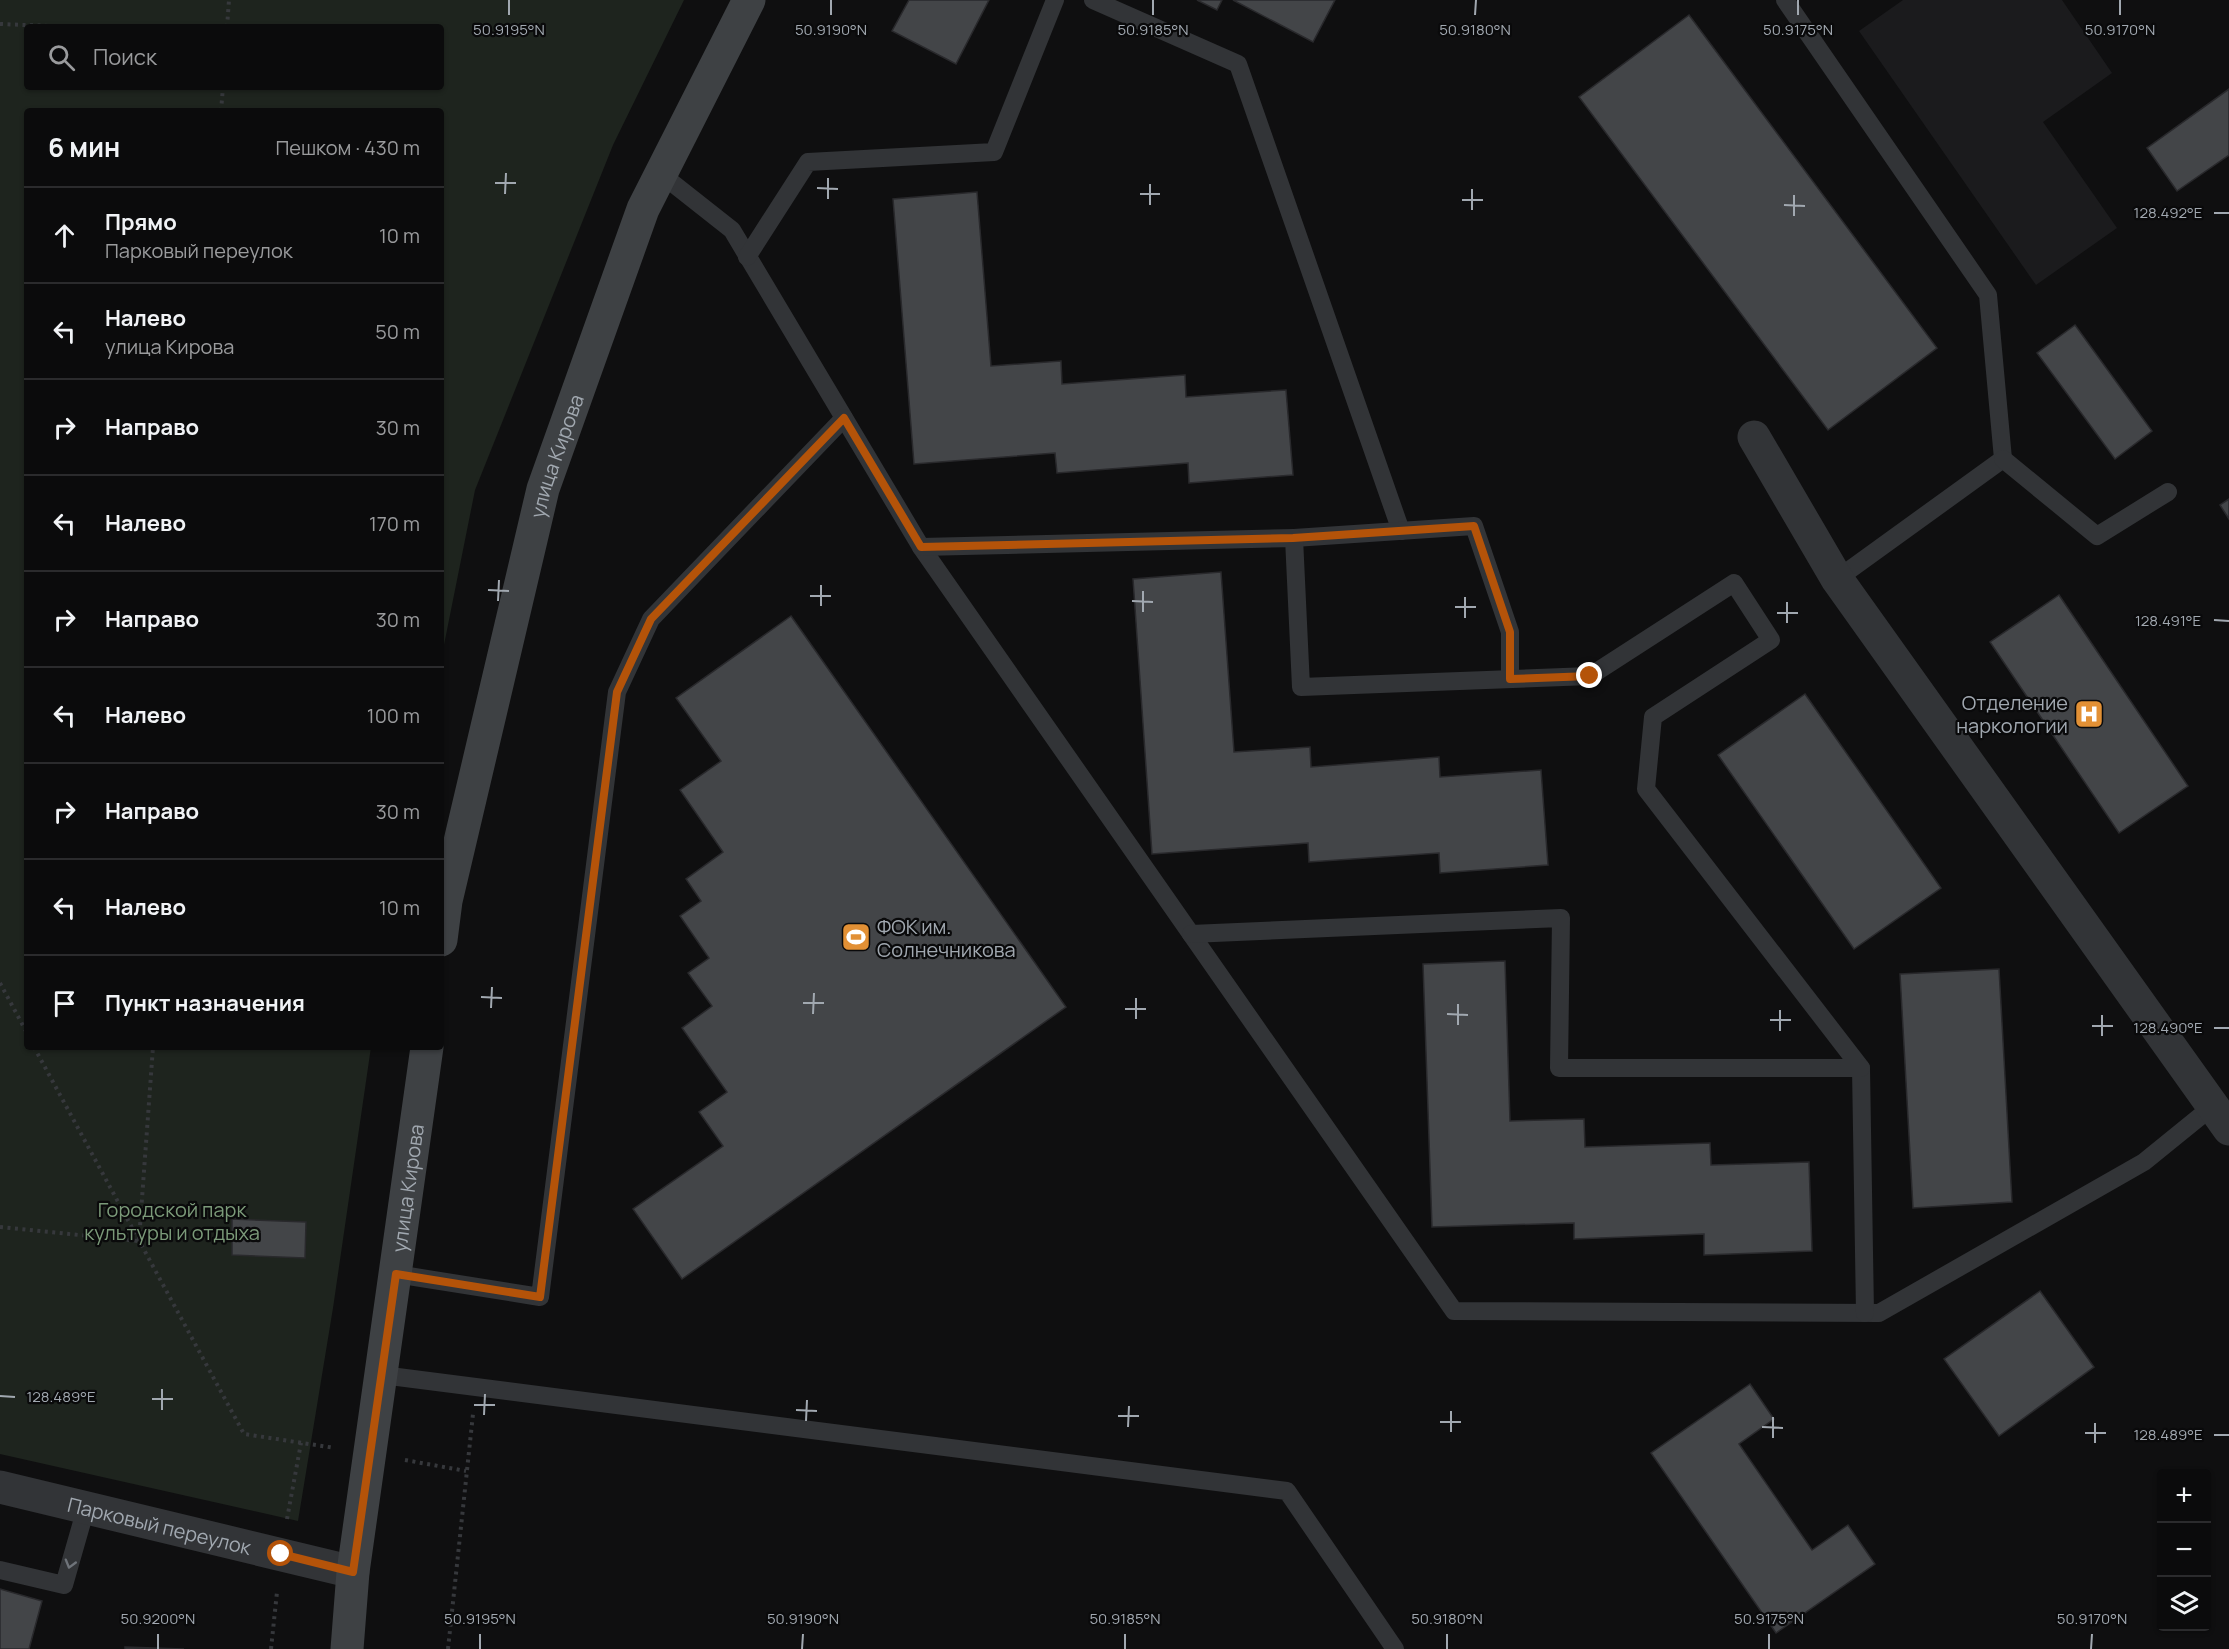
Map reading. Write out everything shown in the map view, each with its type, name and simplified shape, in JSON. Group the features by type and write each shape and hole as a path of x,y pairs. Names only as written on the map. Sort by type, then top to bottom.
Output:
{"main road":[{"name":"улица Кирова","path":"444,917 543,489 643,209 749,0"},
{"name":"улица Кирова","path":"347,1649 353,1572 427,1050"}],"street":[{"path":"1754,437 1837,579 2221,1118"},
{"name":"Парковый переулок","path":"0,1487 353,1572"}],"lane":[{"path":"747,257 808,162 994,152 1055,0"},
{"path":"1093,0 1238,64 1401,531"},
{"path":"1785,0 1988,295 2002,459 2097,536 2168,492"},
{"path":"661,174 732,230 921,547 1454,1311 1879,1313 2221,1118"},
{"path":"396,1274 540,1297 617,692 651,619 844,418"},
{"path":"1837,579 2002,459"},
{"path":"921,547 1293,538 1474,526 1510,632 1510,679"},
{"path":"1293,538 1301,687 1590,676 1734,583 1771,640 1653,717 1646,789 1861,1068 1864,1313"},
{"path":"1191,934 1562,918 1559,1068 1861,1068"},
{"path":"382,1375 1287,1491 1395,1649"},
{"path":"0,1570 64,1585 86,1508"}],"path":[{"path":"227,24 229,0"},
{"path":"0,24 24,25"},
{"path":"221,108 223,90"},
{"path":"0,983 24,1027"},
{"path":"36,1050 244,1434 371,1453 466,1471"},
{"path":"139,1241 153,1050"},
{"path":"0,1227 139,1241"},
{"path":"448,1649 476,1387"}],"shaded area":[{"path":"1903,0 2062,0 2112,73 2043,122 2117,228 2036,285 1859,31"}],"green space":[{"name":"Городской парк культуры и отдыха","path":"0,0 684,0 613,145 475,490 444,645 444,108 24,108 24,1050 371,1050 333,1308 298,1521 0,1454"}],"building":[{"path":"909,0 989,0 956,64 892,31"},
{"path":"1197,0 1222,0 1217,10"},
{"path":"1233,0 1335,0 1313,42"},
{"path":"1689,15 1937,348 1828,430 1579,97"},
{"path":"2229,89 2229,155 2177,191 2147,148"},
{"path":"977,192 991,366 1061,361 1062,384 1185,375 1186,397 1286,390 1293,475 1189,483 1188,463 1057,473 1055,453 914,464 893,199"},
{"path":"2075,325 2152,431 2115,459 2037,353"},
{"path":"2229,499 2229,519 2220,505"},
{"path":"1221,572 1234,752 1310,747 1311,767 1439,757 1440,777 1541,770 1548,865 1440,873 1439,853 1309,862 1308,843 1152,854 1133,579"},
{"name":"Отделение наркологии","path":"2059,595 2188,786 2119,833 1990,642"},
{"name":"ФОК им. Солнечникова","path":"791,616 1066,1007 682,1279 633,1209 723,1146 699,1112 727,1092 682,1028 712,1006 688,973 709,958 680,916 701,901 686,879 723,852 680,790 721,761 676,698"},
{"path":"1805,694 1941,888 1854,949 1718,755"},
{"path":"1505,961 1510,1121 1584,1119 1585,1147 1710,1143 1711,1165 1809,1162 1812,1251 1704,1255 1704,1234 1574,1239 1574,1223 1432,1227 1423,964"},
{"path":"1999,969 2012,1202 1913,1208 1900,974"},
{"path":"232,1219 306,1222 305,1258 232,1255"},
{"path":"2040,1291 2094,1367 1999,1436 1944,1359"},
{"path":"1750,1384 1774,1419 1739,1444 1812,1550 1848,1525 1875,1564 1776,1633 1651,1453"},
{"path":"0,1589 42,1601 29,1649 0,1649"},
{"path":"125,1647 184,1649 125,1649"}],"place":[{"name":"Отделение наркологии","path":"2089,714"},
{"name":"ФОК им. Солнечникова","path":"856,937"}],"route":[{"path":"281,1554 353,1572 396,1274 540,1297 617,692 651,619 844,418 921,547 1293,538 1474,526 1510,632 1510,679 1590,676"}]}
